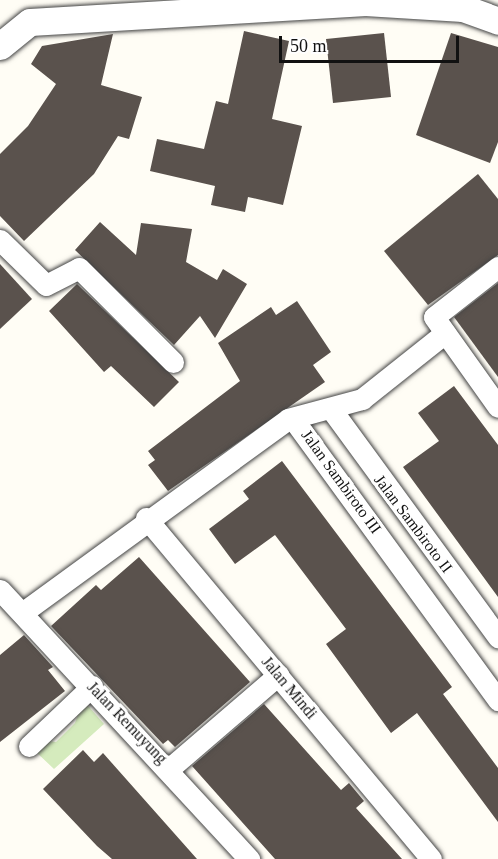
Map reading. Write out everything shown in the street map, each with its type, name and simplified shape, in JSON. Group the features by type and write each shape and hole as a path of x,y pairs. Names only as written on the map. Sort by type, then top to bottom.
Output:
{"street":[{"path":"0,46 35,11 365,2 463,8 498,21"},
{"path":"0,240 46,285 79,268 173,362"},
{"path":"498,267 436,312 445,333 498,406"},
{"path":"293,419 362,399 445,333"},
{"name":"Jalan Sambiroto II","path":"331,409 498,637"},
{"name":"Jalan Sambiroto III","path":"22,613 146,518 293,419 498,700"},
{"name":"Jalan Mindi","path":"146,518 431,859"},
{"name":"Jalan Remuyung","path":"0,590 170,768 249,859"},
{"path":"170,768 278,675"},
{"path":"29,746 92,686"}],"green space":[{"path":"83,700 104,724 54,769 35,751 42,740 56,742 75,723"}],"building":[{"path":"244,31 289,41 272,119 302,126 283,205 248,197 245,212 211,205 215,186 150,171 157,139 204,149 216,101 228,104"},
{"path":"384,33 391,97 333,103 326,39"},
{"path":"451,33 498,47 498,142 490,163 416,135"},
{"path":"113,34 101,85 142,97 129,139 118,136 94,174 24,241 0,216 0,154 28,126 56,84 31,64 42,46"},
{"path":"478,174 498,199 498,255 428,305 384,251"},
{"path":"100,222 136,255 141,223 192,229 186,262 217,280 223,269 247,284 215,338 200,316 174,345 75,250"},
{"path":"0,264 32,299 0,329"},
{"path":"498,283 498,377 454,317"},
{"path":"77,284 179,382 154,407 111,366 104,372 49,311"},
{"path":"297,301 331,352 313,365 325,382 168,491 148,465 155,460 148,451 240,381 218,343 271,307 276,315"},
{"path":"454,386 498,445 498,597 403,467 439,441 418,413"},
{"path":"282,461 452,687 443,694 498,768 498,822 417,713 391,733 326,644 346,629 275,535 235,564 209,529 249,499 243,491"},
{"path":"139,557 250,682 175,747 168,740 163,744 51,626 96,585 101,590"},
{"path":"24,635 53,667 48,670 65,691 0,742 0,655"},
{"path":"264,704 341,790 349,783 364,801 356,808 402,859 275,859 192,766"},
{"path":"83,750 94,762 103,753 197,859 112,859 97,846 43,789"}]}
